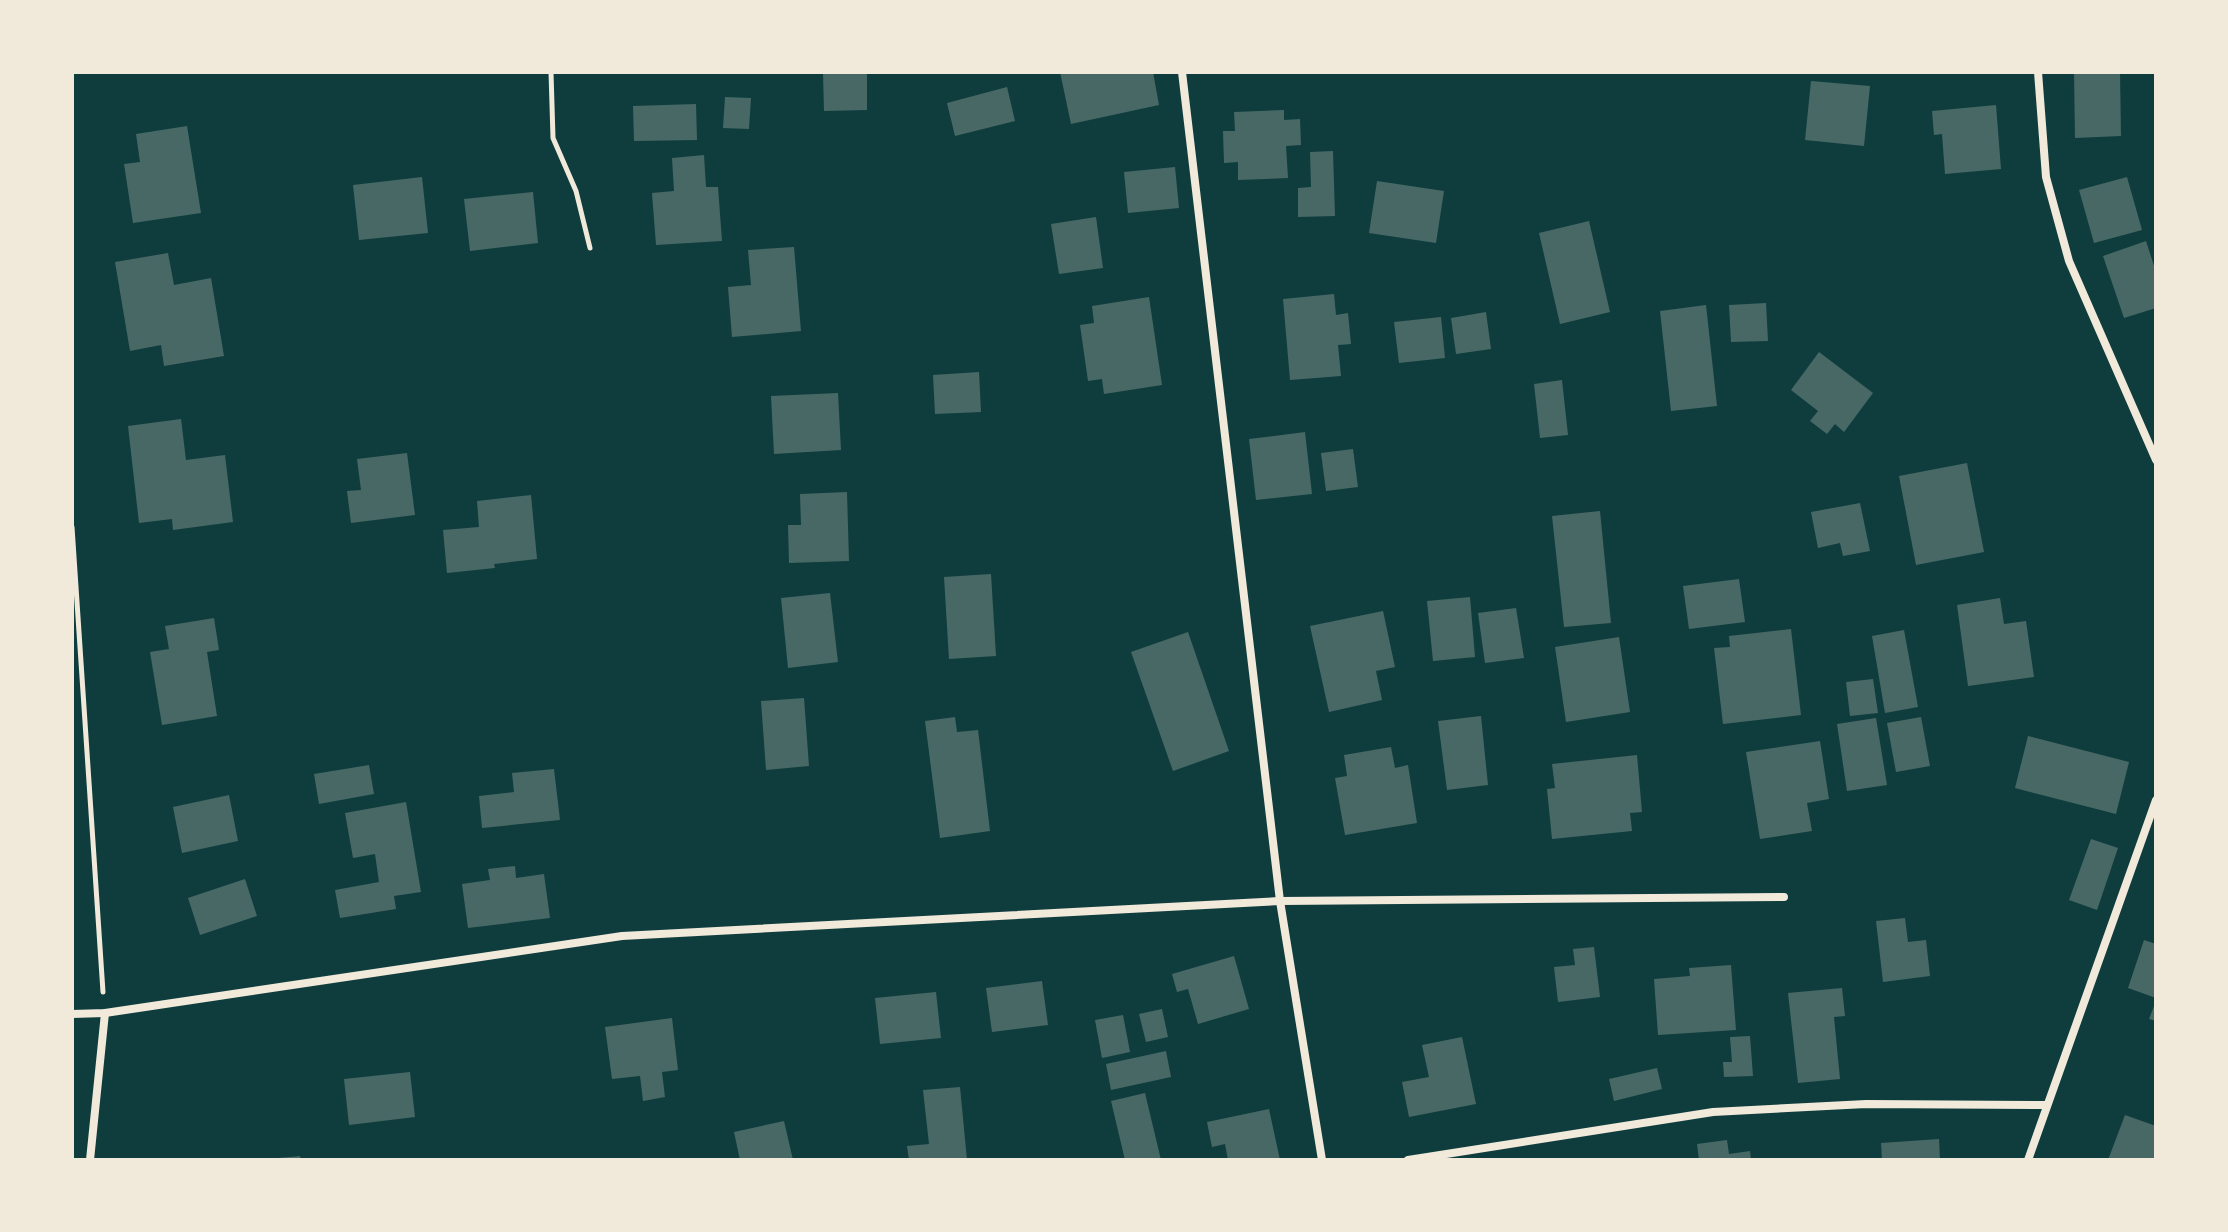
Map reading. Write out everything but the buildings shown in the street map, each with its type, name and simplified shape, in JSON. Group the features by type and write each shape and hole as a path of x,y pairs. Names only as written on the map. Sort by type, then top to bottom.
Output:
{"street":[{"path":"1182,72 1280,901 1322,1160"},
{"path":"2038,72 2046,177 2069,261 2156,460"},
{"path":"2028,1160 2156,800"},
{"path":"72,1014 105,1013 622,936 1280,901 1784,897"},
{"path":"90,1160 105,1013"},
{"path":"1408,1160 1713,1112 1866,1104 2047,1105"}],"path":[{"path":"551,72 553,138 576,191 590,248"},
{"path":"72,527 105,1013"}]}
